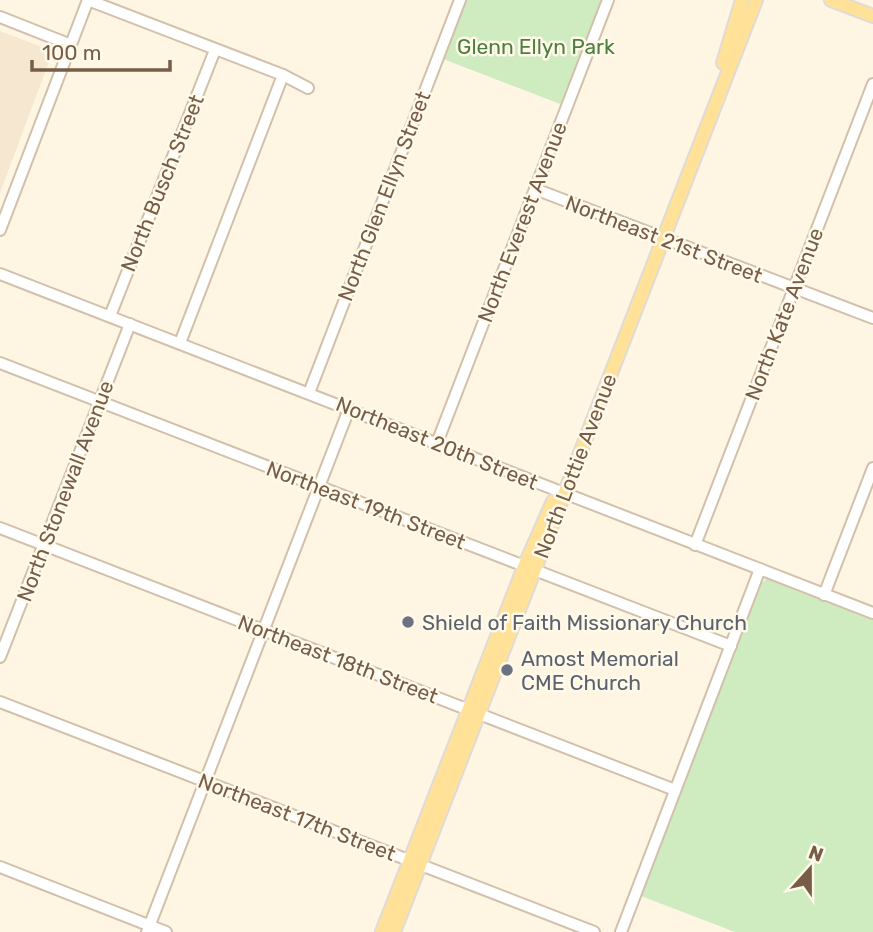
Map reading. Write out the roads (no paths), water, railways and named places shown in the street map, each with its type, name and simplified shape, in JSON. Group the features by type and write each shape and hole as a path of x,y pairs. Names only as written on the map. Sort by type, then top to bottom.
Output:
{"main road":[{"name":"North Lottie Avenue","path":"660,237 725,58 742,0"},
{"name":"North Lottie Avenue","path":"383,932 415,862 529,568 756,0"},
{"path":"831,0 873,16"},
{"name":"North Lottie Avenue","path":"394,932 415,862"}],"street":[{"path":"0,230 5,204 88,0 283,75 308,89"},
{"name":"North Glen Ellyn Street","path":"309,393 460,0"},
{"name":"North Everest Avenue","path":"437,443 608,0"},
{"path":"0,17 71,45"},
{"name":"North Busch Street","path":"110,316 215,50"},
{"path":"180,343 283,75"},
{"name":"North Kate Avenue","path":"695,545 873,84"},
{"name":"Northeast 21st Street","path":"535,189 873,318"},
{"name":"Northeast 20th Street","path":"0,274 873,613"},
{"name":"North Stonewall Avenue","path":"0,657 130,324"},
{"name":"Northeast 19th Street","path":"0,363 732,646"},
{"path":"148,929 349,409"},
{"path":"824,595 873,468"},
{"name":"Northeast 18th Street","path":"0,528 676,790"},
{"path":"621,932 761,569"},
{"name":"Northeast 17th Street","path":"0,702 594,932"},
{"path":"0,867 148,929 166,932"}],"place":[{"name":"Shield of Faith Missionary Church","path":"408,622"},
{"name":"Amost Memorial CME Church","path":"507,670"}],"park label":[{"name":"Glenn Ellyn Park","path":"536,46"}]}
